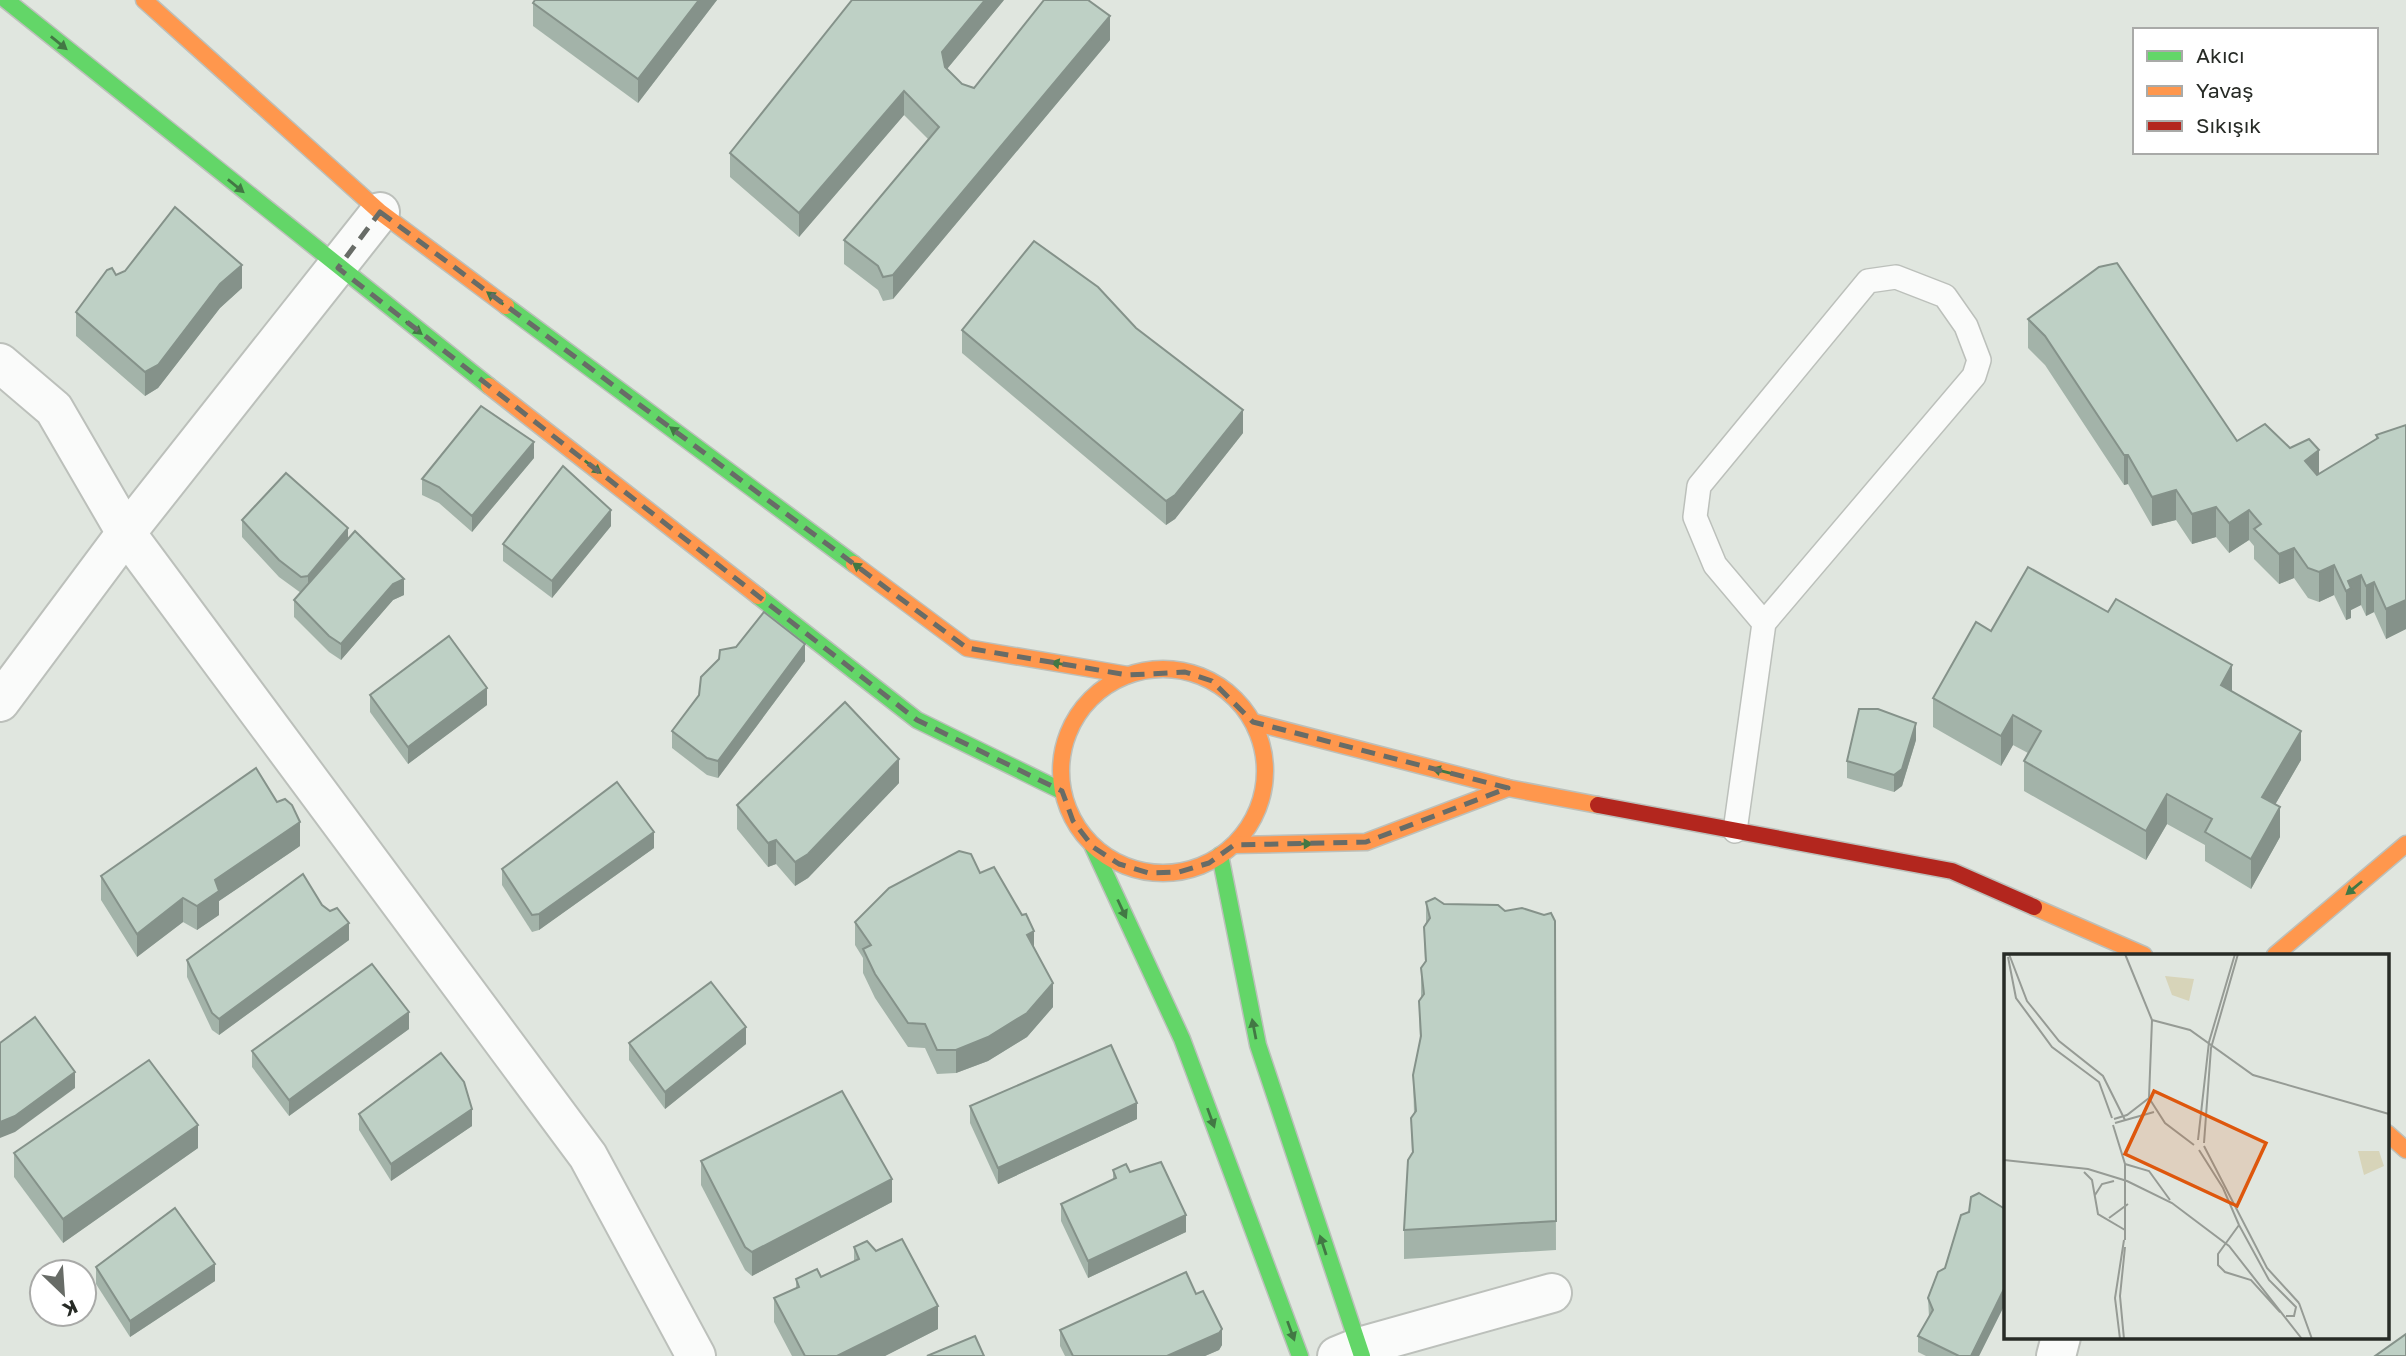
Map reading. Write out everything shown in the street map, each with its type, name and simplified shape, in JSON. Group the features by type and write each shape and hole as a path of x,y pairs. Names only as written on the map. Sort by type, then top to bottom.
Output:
{"street":[{"path":"6,0 338,268 918,720 1062,791"},
{"path":"144,0 380,212 967,648 1128,675"},
{"path":"0,702 126,533 380,212"},
{"path":"0,363 54,409 126,533 588,1156 696,1356"},
{"path":"1093,847 1119,864 1149,873 1179,872 1209,863 1234,845 1254,818 1265,786 1264,752 1253,722 1236,699 1212,681 1185,671 1157,669 1128,675 1102,689 1076,717 1067,734 1061,763 1062,791 1073,821 1093,847 1182,1039 1300,1356"},
{"path":"1253,722 1508,788 1952,871 2142,954"},
{"path":"1234,845 1366,842 1508,788"},
{"path":"2276,954 2406,844"},
{"path":"1220,855 1258,1045 1353,1353 1552,1293"},
{"path":"2388,1134 2406,1150"},
{"path":"2056,1356 2061,1338"}],"lane":[{"path":"1735,831 1764,623 1975,376 1979,360 1966,326 1945,296 1896,277 1868,281 1699,486 1695,517 1715,565 1764,623"}],"highlighted area":[{"path":"380,212 967,648 1128,675 1185,672 1212,681 1253,722 1508,788 1366,842 1234,845 1209,863 1179,872 1149,873 1119,864 1093,847 1073,821 1062,791 917,720 338,268"}],"building":[{"path":"535,0 699,0 638,79 533,3"},
{"path":"852,0 985,0 942,52 945,67 962,84 974,88 1044,0 1088,0 1110,16 893,275 883,277 878,266 844,240 939,127 904,91 799,213 730,153"},
{"path":"175,207 242,265 220,284 158,365 145,372 76,312 107,270 112,268 116,275 125,271"},
{"path":"1034,241 1098,287 1136,328 1243,410 1175,495 1166,501 962,330"},
{"path":"2117,263 2237,441 2265,424 2290,448 2309,439 2319,450 2305,461 2317,475 2378,438 2376,435 2406,425 2406,600 2386,609 2374,582 2366,586 2361,575 2348,581 2351,588 2346,591 2334,565 2319,572 2308,568 2294,548 2279,554 2254,529 2261,524 2249,510 2229,523 2216,507 2192,514 2176,490 2152,497 2128,455 2124,455 2045,336 2028,319 2099,267"},
{"path":"481,406 534,442 472,516 439,487 422,479"},
{"path":"563,466 611,510 552,581 503,544"},
{"path":"286,473 348,528 308,576 301,577 279,560 242,520"},
{"path":"355,531 404,579 393,584 341,644 329,636 294,600"},
{"path":"2028,567 2108,612 2116,599 2232,665 2221,685 2301,731 2262,797 2280,807 2251,859 2205,832 2212,819 2167,794 2146,831 2024,761 2041,731 2013,715 2001,736 1933,698 1976,622 1991,631"},
{"path":"764,612 805,644 718,761 707,758 672,731 699,695 701,677 719,659 720,650 736,647"},
{"path":"449,636 487,688 408,747 370,695"},
{"path":"845,702 899,759 808,854 795,862 776,840 768,843 737,805"},
{"path":"1859,709 1878,709 1916,723 1902,769 1894,775 1847,761"},
{"path":"256,768 277,802 285,799 292,805 300,822 215,880 219,891 197,906 183,898 137,934 101,876"},
{"path":"617,782 654,832 539,914 532,915 502,869"},
{"path":"959,851 971,854 980,873 994,867 1022,915 1026,914 1034,931 1027,935 1053,983 1027,1013 988,1037 956,1050 937,1050 925,1024 908,1023 875,974 863,949 871,945 855,922 889,888"},
{"path":"303,874 322,905 330,911 337,908 349,923 219,1019 212,1013 187,960"},
{"path":"1435,898 1444,904 1498,905 1505,911 1522,908 1544,915 1551,913 1555,921 1556,1221 1404,1230 1408,1160 1413,1152 1411,1118 1416,1111 1413,1075 1421,1036 1419,1001 1424,994 1421,968 1426,961 1424,927 1430,918 1426,902"},
{"path":"372,964 409,1012 289,1100 252,1051"},
{"path":"711,982 746,1027 665,1092 629,1043"},
{"path":"35,1017 75,1072 15,1116 0,1122 0,1043"},
{"path":"1111,1045 1137,1103 998,1168 970,1106"},
{"path":"441,1053 464,1082 472,1109 391,1164 359,1114"},
{"path":"149,1060 198,1125 63,1219 14,1153"},
{"path":"842,1091 892,1179 752,1252 745,1247 701,1161"},
{"path":"1161,1162 1186,1215 1088,1261 1061,1204 1116,1178 1113,1170 1126,1164 1130,1172"},
{"path":"1979,1193 2004,1208 2004,1289 1971,1356 1959,1356 1918,1336 1933,1310 1928,1298 1938,1272 1945,1268 1961,1215 1969,1212 1971,1197"},
{"path":"175,1208 215,1264 130,1321 98,1270 98,1266"},
{"path":"902,1239 938,1306 837,1356 805,1356 774,1298 799,1287 796,1279 817,1269 821,1277 859,1259 854,1247 867,1241 876,1251"},
{"path":"1186,1272 1196,1294 1203,1291 1222,1329 1219,1333 1167,1356 1073,1356 1060,1330"},
{"path":"2406,1334 2406,1356 2375,1356"},
{"path":"975,1336 984,1356 927,1356"}],"traffic: fast":[{"path":"6,0 489,386"},
{"path":"506,306 854,564"},
{"path":"758,596 917,720 1062,791"},
{"path":"1093,847 1182,1039 1300,1356"},
{"path":"1220,855 1258,1045 1362,1356"}],"traffic: slow":[{"path":"144,0 380,212 506,306"},
{"path":"489,386 758,596"},
{"path":"854,564 967,648 1128,675"},
{"path":"1163,669 1202,677 1220,686 1235,699 1248,714 1257,732 1265,771 1257,810 1248,828 1235,843 1220,856 1202,865 1163,873 1124,865 1106,856 1091,843 1078,828 1069,810 1061,771 1069,732 1078,714 1091,699 1106,686 1124,677 1163,669"},
{"path":"1253,722 1508,788 1598,805"},
{"path":"1234,845 1366,842 1508,788"},
{"path":"2276,954 2406,844"},
{"path":"2034,907 2142,954"},
{"path":"2388,1134 2406,1150"}],"traffic: jam":[{"path":"1598,805 1952,871 2034,907"}]}
